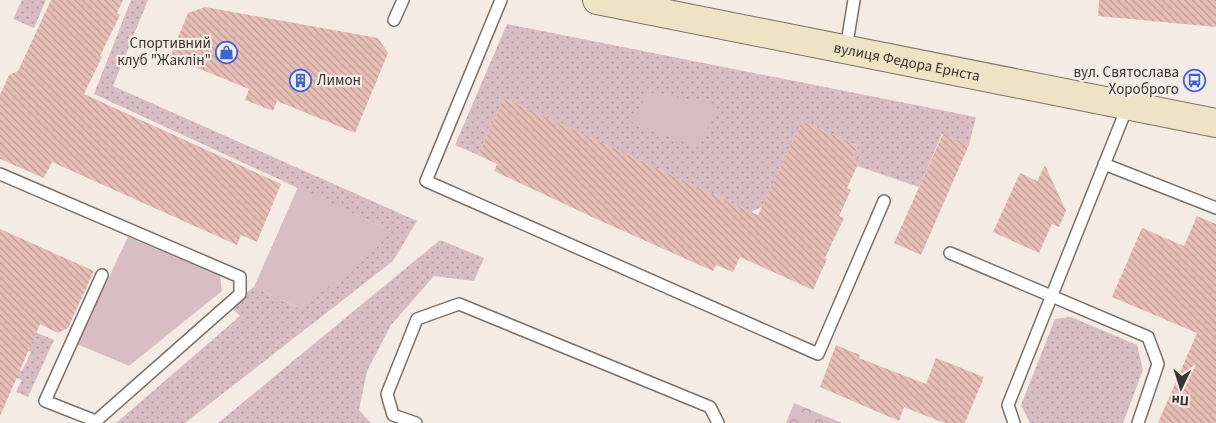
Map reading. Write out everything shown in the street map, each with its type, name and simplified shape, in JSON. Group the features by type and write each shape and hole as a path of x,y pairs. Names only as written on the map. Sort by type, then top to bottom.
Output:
{"street":[{"name":"вулиця Федора Ернста","path":"597,0 1216,122"}],"lane":[{"path":"394,20 403,0"},
{"path":"501,0 426,181 818,354 884,201"},
{"path":"846,49 854,0"},
{"path":"1014,423 1008,405 1128,105"},
{"path":"1104,164 1216,208"},
{"path":"0,174 240,277 240,294 96,420 45,401 102,275"},
{"path":"950,253 1148,337 1158,364 1138,423"},
{"path":"416,423 393,415 387,394 417,319 459,304 710,407 718,423"}],"green space":[{"path":"22,0 46,0 34,28 13,19"},
{"path":"131,0 148,0 113,86 417,221 393,261 185,423 116,423 240,316 229,306 254,287 301,309 389,230 94,94"},
{"path":"507,24 976,117 969,145 942,134 919,187 857,166 860,160 853,157 858,146 802,121 762,207 751,212 504,98 478,155 455,145"},
{"path":"648,92 718,105 699,148 632,122"},
{"path":"298,187 389,230 374,251 301,309 254,287"},
{"path":"128,237 220,276 222,291 129,366 77,344"},
{"path":"440,240 484,258 474,281 434,276 391,325 367,371 359,410 371,423 218,423"},
{"path":"1071,317 1137,345 1143,370 1123,423 1030,423 1021,405 1055,319"},
{"path":"28,329 54,340 28,397 16,392 22,380 14,377 17,369 22,371 31,352 20,346"},
{"path":"794,403 842,423 786,423"}],"building":[{"path":"51,0 123,0 117,13 120,15 84,94 281,184 257,242 241,235 237,245 52,162 44,178 0,159 0,95 9,75 18,71"},
{"path":"1099,0 1216,0 1216,27 1098,16"},
{"name":"Лимон","path":"205,7 378,38 388,53 355,133 277,101 273,111 245,100 249,89 170,57 188,13"},
{"path":"504,98 758,215 802,121 858,146 853,157 860,160 847,188 851,190 839,216 844,218 825,258 827,259 813,290 740,257 733,272 716,265 713,271 494,171 497,164 478,155"},
{"path":"943,134 969,145 921,255 894,243"},
{"path":"1045,165 1066,211 1059,227 1052,224 1039,253 993,232 1020,173 1037,181"},
{"path":"1197,216 1216,224 1216,423 1158,423 1197,333 1112,297 1142,228 1184,246"},
{"path":"0,229 94,271 68,328 58,333 40,324 0,416"},
{"path":"836,345 860,355 859,358 926,384 936,358 984,377 965,423 944,423 904,407 899,421 820,387"}],"place":[{"name":"Спортивний клуб \"Жаклін\"","path":"227,52"},
{"name":"Лимон","path":"301,80"},
{"name":"вул. Святослава Хороброго","path":"1195,81"}]}
